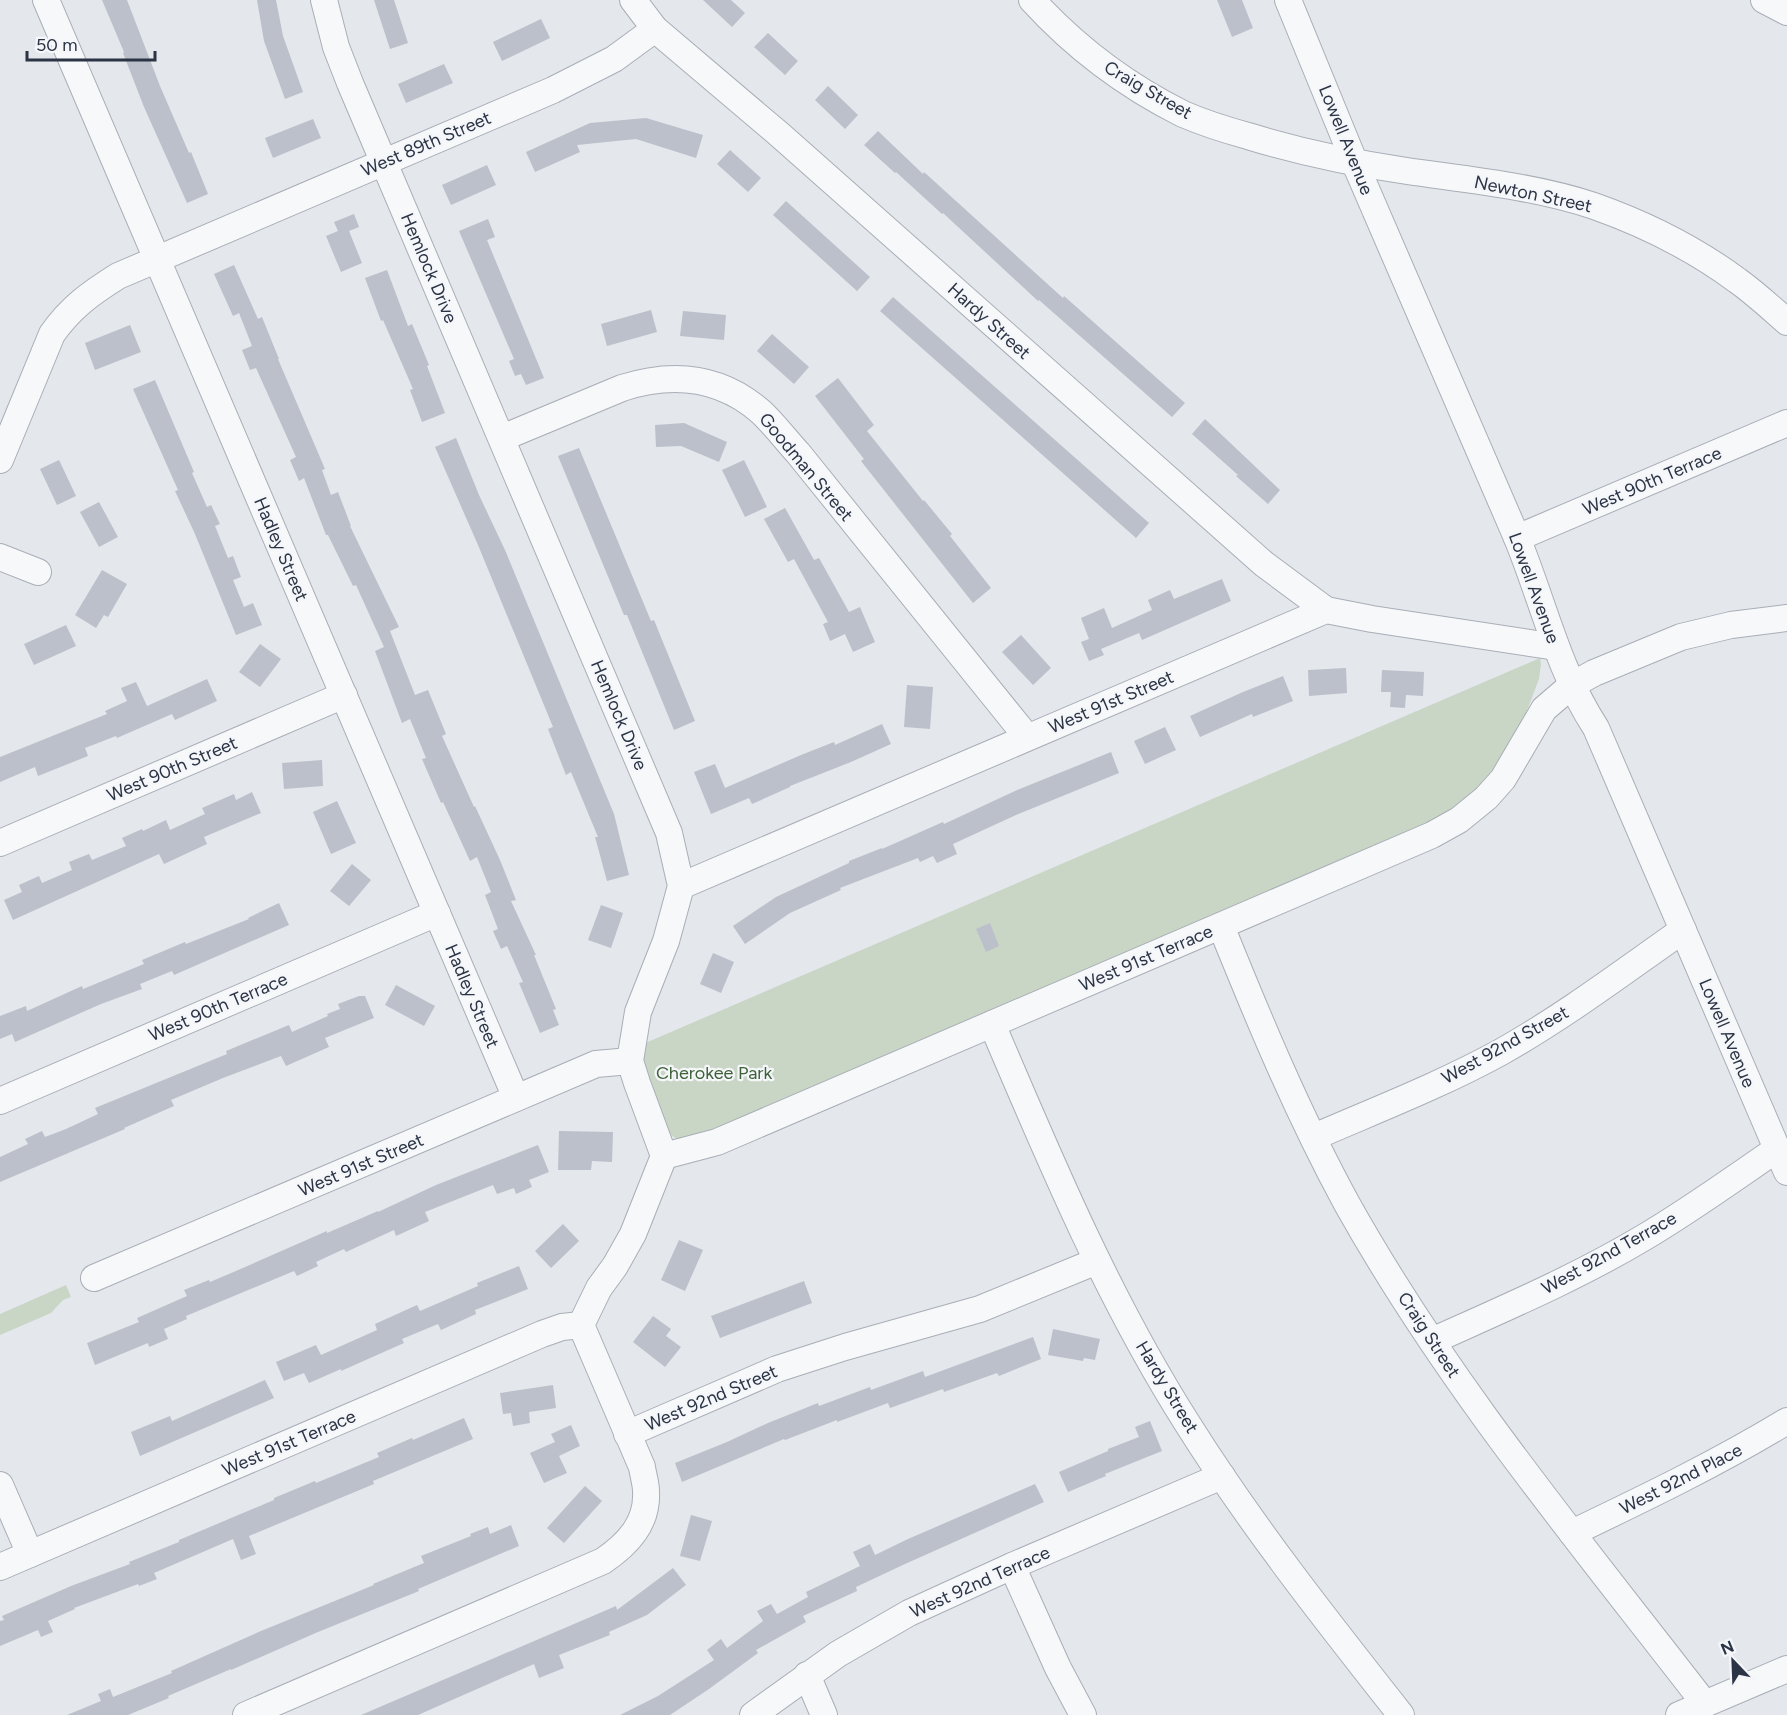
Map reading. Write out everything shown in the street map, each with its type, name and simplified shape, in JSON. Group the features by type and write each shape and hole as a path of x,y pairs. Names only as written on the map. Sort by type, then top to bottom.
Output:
{"street":[{"name":"Hadley Street","path":"46,0 516,1098"},
{"name":"Hemlock Drive","path":"324,0 336,46 350,83 669,833 681,886 666,941 638,1012 630,1061 664,1156"},
{"path":"633,0 655,28"},
{"name":"Craig Street","path":"1032,0 1071,39 1100,62 1184,114 1223,129 1289,148 1354,161"},
{"name":"Lowell Avenue","path":"1288,0 1354,161 1532,576 1556,647 1572,685 1596,728 1787,1172"},
{"path":"1764,0 1787,12"},
{"name":"West 89th Street","path":"0,460 52,334 64,316 85,298 118,276 553,90 614,59 655,28"},
{"name":"Hardy Street","path":"655,28 780,135 1264,564 1326,610"},
{"name":"Newton Street","path":"1354,161 1546,193 1593,206 1649,228 1692,250 1738,281 1787,322"},
{"name":"Goodman Street","path":"502,438 640,382 666,378 686,379 713,384 738,396 762,412 798,453 1027,737"},
{"name":"West 90th Terrace","path":"1516,538 1787,423"},
{"path":"0,557 38,572"},
{"path":"1326,610 1372,620 1556,647"},
{"name":"West 91st Street","path":"681,886 1326,610"},
{"path":"1572,685 1681,637 1731,625 1787,618"},
{"name":"West 91st Terrace","path":"664,1156 717,1142 1432,835 1459,820 1486,798 1503,778 1544,709 1572,685"},
{"name":"West 90th Street","path":"0,843 344,695"},
{"name":"West 90th Terrace","path":"0,1101 437,913"},
{"name":"Craig Street","path":"1221,926 1283,1074 1347,1203 1387,1270 1466,1393 1705,1704"},
{"name":"West 92nd Street","path":"1314,1137 1426,1089 1500,1052 1570,1010 1683,930"},
{"name":"Hardy Street","path":"992,1024 1061,1185 1097,1261 1137,1338 1186,1422 1265,1538 1401,1715"},
{"name":"West 91st Street","path":"94,1278 596,1064 630,1061"},
{"name":"West 92nd Terrace","path":"1432,1341 1558,1284 1642,1239 1777,1149"},
{"path":"627,1434 581,1325 599,1288 615,1266 633,1234 664,1156"},
{"name":"West 92nd Street","path":"246,1715 603,1561 620,1550 636,1533 645,1508 646,1490 642,1467 627,1434 777,1369 845,1347 980,1309 1097,1261"},
{"name":"West 91st Terrace","path":"0,1567 542,1334 562,1327 581,1325"},
{"name":"West 92nd Place","path":"1572,1533 1678,1482 1787,1421"},
{"name":"West 92nd Terrace","path":"753,1715 838,1654 909,1613 1222,1476"},
{"path":"0,1485 30,1554"},
{"path":"1012,1566 1058,1668 1083,1715"},
{"path":"1679,1715 1787,1669"},
{"path":"807,1676 824,1715"}],"green space":[{"name":"Cherokee Park","path":"1540,658 1539,679 1516,739 1490,777 1456,809 1427,826 727,1127 678,1140 671,1135 663,1123 644,1069 643,1044"},
{"path":"66,1285 71,1297 63,1300 51,1313 0,1335 0,1314"}],"building":[{"path":"102,0 127,0 160,86 208,194 187,203 144,107"},
{"path":"257,0 276,0 283,36 303,92 285,99 264,41"},
{"path":"374,0 394,0 408,43 390,49"},
{"path":"703,0 731,0 745,13 732,27"},
{"path":"1217,0 1242,0 1253,28 1232,37"},
{"path":"541,19 550,38 502,61 493,42"},
{"path":"768,33 798,61 785,75 754,47"},
{"path":"444,64 453,83 406,103 398,84"},
{"path":"828,86 858,115 845,129 815,100"},
{"path":"646,118 703,135 696,158 636,139 577,145 580,152 535,172 526,152 590,123"},
{"path":"313,119 321,138 273,158 265,138"},
{"path":"878,131 923,174 924,172 1063,298 1064,296 1185,403 1172,417 1038,301 943,213 864,145"},
{"path":"730,150 761,178 748,192 717,164"},
{"path":"487,165 496,185 451,205 442,185"},
{"path":"786,201 870,277 857,291 773,215"},
{"path":"354,214 359,227 349,231 362,263 341,272 326,236 338,231 334,222"},
{"path":"488,219 495,237 487,240 544,378 526,385 521,374 515,376 509,361 514,359 459,231"},
{"path":"234,265 258,319 262,317 325,469 322,470 331,495 338,492 350,526 399,627 390,631 415,695 428,690 446,734 442,736 500,860 516,900 511,901 536,955 534,955 556,1009 553,1010 559,1025 540,1033 519,983 523,982 507,946 501,949 493,931 498,929 485,895 491,892 477,857 470,861 443,802 441,803 422,759 426,758 410,719 402,723 375,651 384,647 356,585 353,586 326,535 304,478 299,481 290,460 296,457 256,368 250,370 242,350 252,346 239,313 233,316 214,274"},
{"path":"387,270 408,326 412,324 429,365 427,366 445,413 422,422 410,390 413,389 383,320 381,321 365,278"},
{"path":"893,297 1149,523 1136,538 880,311"},
{"path":"651,310 657,332 607,346 601,324"},
{"path":"683,311 726,315 724,340 680,336"},
{"path":"130,325 141,352 95,370 85,343"},
{"path":"772,334 809,367 794,384 757,351"},
{"path":"838,378 874,425 867,431 952,534 950,536 991,588 973,603 861,461 864,459 815,396"},
{"path":"155,380 207,507 211,505 220,524 215,526 228,558 233,556 241,577 233,580 244,607 253,603 262,625 236,635 175,491 178,490 133,389"},
{"path":"1205,419 1280,490 1268,504 1192,434"},
{"path":"684,423 727,442 719,462 681,446 656,447 655,425"},
{"path":"456,438 614,814 629,875 607,881 595,837 598,837 571,772 566,775 548,729 553,727 435,447"},
{"path":"579,448 695,721 674,730 558,456"},
{"path":"59,460 76,496 57,505 40,469"},
{"path":"744,460 767,507 745,517 722,470"},
{"path":"99,502 118,537 99,547 80,512"},
{"path":"785,508 814,560 819,558 849,612 860,607 875,642 853,652 845,634 830,641 823,624 828,622 794,559 788,562 764,519"},
{"path":"102,570 127,584 108,617 104,615 96,628 75,615"},
{"path":"1222,579 1231,601 1142,640 1139,633 1101,649 1104,655 1089,661 1081,642 1089,639 1081,618 1104,608 1112,628 1152,610 1148,600 1170,590 1174,599"},
{"path":"66,625 76,646 34,665 24,644"},
{"path":"1021,635 1051,668 1033,685 1002,652"},
{"path":"260,644 281,659 260,687 239,672"},
{"path":"1346,668 1347,693 1309,696 1308,670"},
{"path":"1382,670 1424,672 1423,696 1406,695 1405,708 1390,707 1391,692 1381,692"},
{"path":"1283,676 1293,701 1253,717 1252,714 1200,737 1190,716"},
{"path":"207,679 217,701 175,720 172,714 117,738 116,736 85,748 88,756 38,776 35,767 0,782 0,757 107,714 105,711 127,701 121,688 136,682 147,706"},
{"path":"907,685 933,687 930,729 904,727"},
{"path":"882,724 891,744 752,804 749,798 711,814 694,772 715,764 725,788 801,755 834,742 835,745"},
{"path":"1165,727 1176,750 1145,764 1134,741"},
{"path":"1111,752 1119,773 1016,815 953,844 957,854 937,863 933,856 920,862 918,858 840,888 841,890 790,913 745,944 733,926 776,897 849,861 943,822 944,824 1015,791"},
{"path":"322,760 323,786 284,789 282,763"},
{"path":"252,792 261,813 204,837 207,844 164,864 159,854 13,920 4,900 22,892 19,885 39,876 42,883 72,870 69,862 89,854 92,860 126,846 122,838 142,829 143,831 166,820 170,830 205,814 202,808 234,794 236,800"},
{"path":"337,801 356,843 331,854 313,812"},
{"path":"352,864 371,880 349,906 330,891"},
{"path":"279,903 289,925 174,975 172,971 140,984 142,989 101,1004 15,1042 12,1034 0,1039 0,1016 26,1006 27,1011 82,986 83,989 144,964 142,960 249,919"},
{"path":"601,905 623,913 611,948 588,940"},
{"path":"990,923 999,946 986,952 976,929"},
{"path":"713,953 734,962 721,993 700,984"},
{"path":"396,985 435,1006 424,1026 385,1005"},
{"path":"365,996 374,1018 325,1038 329,1047 286,1066 281,1056 223,1078 171,1100 174,1106 125,1129 0,1182 0,1157 28,1144 25,1139 42,1131 45,1137 66,1129 98,1114 95,1108 227,1054 226,1051 289,1025 292,1032 328,1016 327,1014 340,1009 338,1004"},
{"path":"559,1131 613,1132 612,1162 592,1161 591,1170 558,1170"},
{"path":"538,1145 549,1172 529,1180 532,1187 516,1194 514,1188 497,1194 493,1185 425,1212 429,1221 396,1236 394,1230 346,1252 344,1249 316,1262 318,1266 297,1276 294,1271 186,1316 187,1319 164,1329 168,1339 149,1347 148,1343 95,1365 87,1343 139,1322 137,1318 187,1296 184,1290 209,1280 210,1282 327,1231 327,1233 378,1212 436,1185"},
{"path":"563,1224 579,1241 551,1268 535,1251"},
{"path":"679,1240 703,1250 685,1291 661,1280"},
{"path":"519,1266 528,1289 475,1310 476,1314 441,1330 438,1324 402,1339 404,1343 341,1371 341,1369 309,1383 304,1373 284,1381 276,1362 316,1345 321,1355 377,1330 375,1324 417,1305 420,1311 478,1286 477,1283"},
{"path":"804,1281 812,1303 720,1338 711,1316"},
{"path":"653,1316 671,1329 666,1336 681,1347 665,1367 633,1342"},
{"path":"1053,1329 1100,1339 1095,1360 1084,1358 1083,1361 1048,1355"},
{"path":"1033,1337 1041,1359 999,1376 997,1373 890,1408 888,1403 837,1422 837,1420 784,1439 682,1482 675,1463 768,1423 818,1403 819,1406 923,1371 925,1377"},
{"path":"265,1380 274,1398 140,1456 131,1432 170,1416 172,1421"},
{"path":"553,1385 556,1408 529,1412 530,1423 513,1426 511,1413 503,1414 500,1393"},
{"path":"464,1418 473,1439 373,1481 374,1484 249,1536 256,1554 241,1560 233,1539 154,1573 157,1579 74,1608 48,1621 53,1632 41,1637 38,1630 0,1646 0,1621 4,1620 2,1616 71,1586 130,1564 129,1562 179,1542 179,1540 274,1500 274,1498 379,1457 377,1453"},
{"path":"1150,1421 1162,1451 1068,1492 1059,1472 1139,1437 1135,1427"},
{"path":"571,1425 580,1446 559,1456 567,1473 544,1483 530,1453 555,1442 551,1434"},
{"path":"1035,1484 1044,1502 856,1587 857,1591 803,1616 806,1622 756,1650 758,1653 670,1715 620,1715 658,1696 714,1660 707,1650 721,1639 727,1648 763,1621 757,1611 771,1604 777,1614 808,1597 806,1592 860,1566 853,1552 870,1544 875,1555"},
{"path":"585,1486 602,1501 564,1543 547,1528"},
{"path":"691,1515 712,1521 700,1561 680,1556"},
{"path":"511,1525 519,1546 418,1589 419,1591 168,1696 169,1698 128,1715 67,1715 101,1701 98,1694 110,1689 113,1697 172,1673 171,1671 261,1631 424,1563 421,1556 471,1536 470,1534 488,1527 490,1534"},
{"path":"673,1568 686,1585 647,1615 609,1632 610,1635 559,1655 564,1668 539,1678 534,1664 418,1715 361,1715 616,1606 617,1610"}]}
